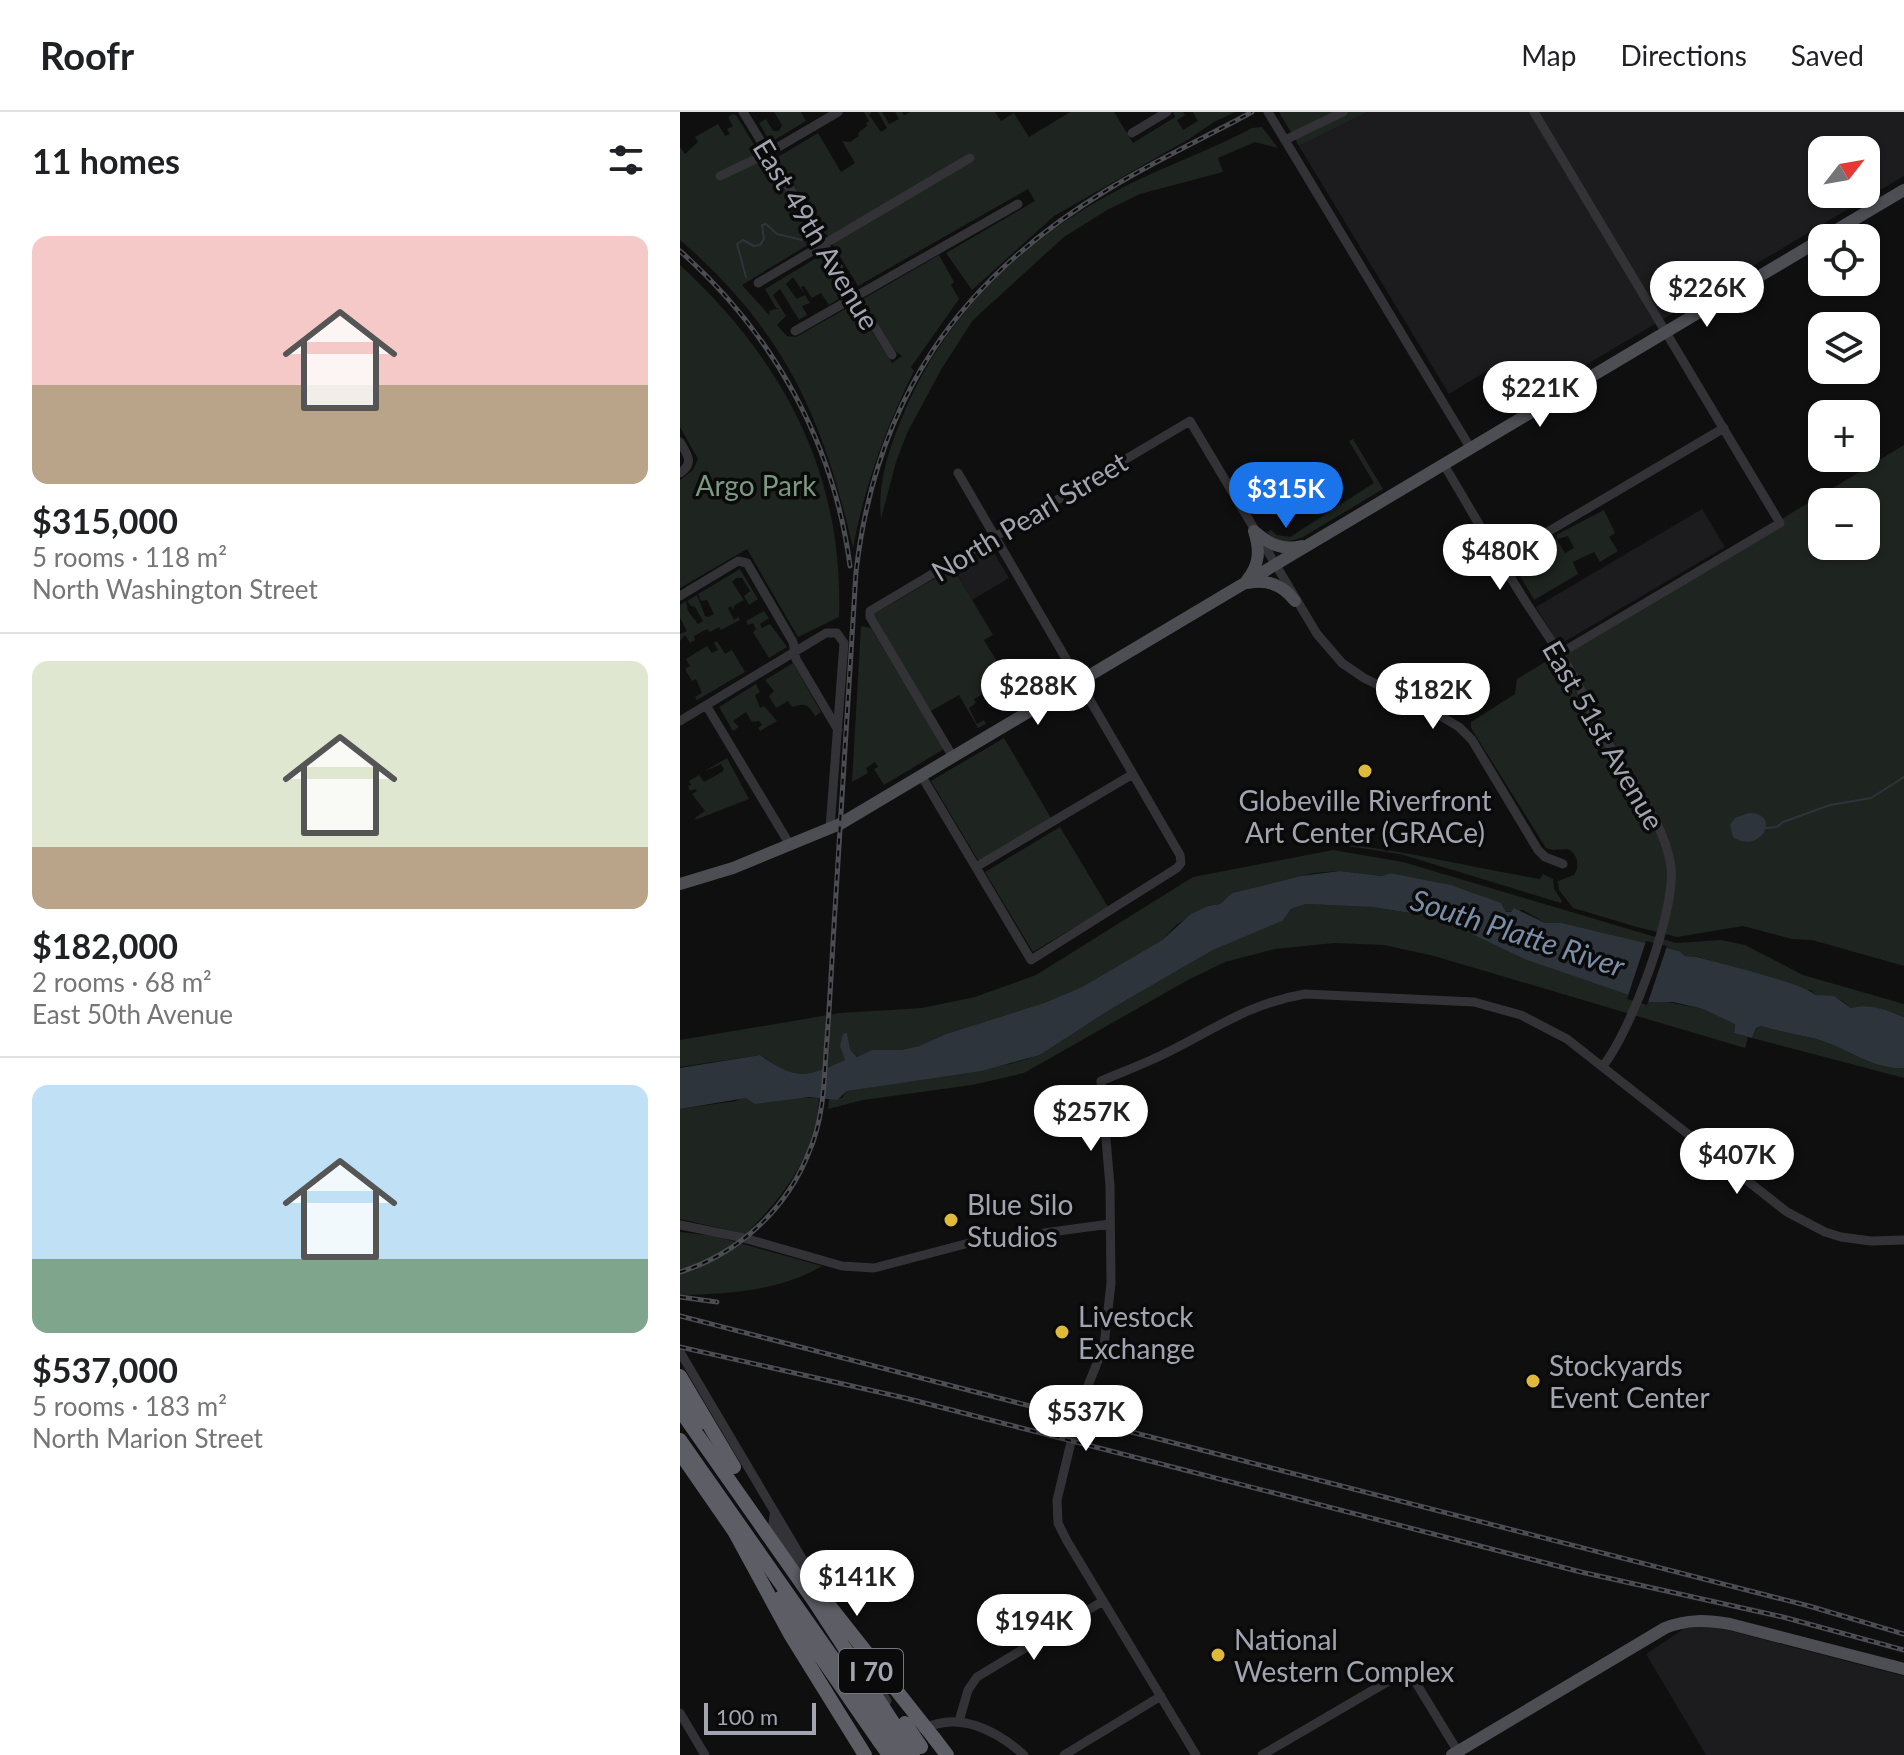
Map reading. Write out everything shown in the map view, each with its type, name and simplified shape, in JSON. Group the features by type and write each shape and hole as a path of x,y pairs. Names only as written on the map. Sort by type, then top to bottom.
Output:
{"highway":[{"path":"680,1376 734,1467 821,1596 918,1751"},
{"path":"680,1397 734,1467"},
{"path":"680,1410 918,1751"},
{"path":"680,1440 918,1751 947,1755"},
{"name":"I 70","path":"680,1453 886,1755"},
{"path":"734,1531 790,1634 865,1755"}],"main road":[{"path":"1847,224 1904,190"},
{"path":"680,884 733,868 830,828 1808,247"},
{"path":"1254,531 1279,547 1295,548 1314,542"},
{"path":"1241,585 1252,574 1258,560 1254,531"},
{"path":"1241,585 1272,583 1285,589 1295,601"},
{"path":"1457,1754 1665,1628 1688,1621 1730,1624 1904,1669"}],"street":[{"name":"East 49th Avenue","path":"743,112 892,355"},
{"path":"720,176 768,153 838,112"},
{"path":"1132,133 1167,112"},
{"path":"1268,112 1471,449"},
{"path":"1285,140 1343,112"},
{"path":"1534,112 1780,523 1559,654"},
{"path":"758,283 970,158"},
{"path":"795,331 1018,204"},
{"name":"North Pearl Street","path":"953,757 869,612 1190,421 1254,531"},
{"path":"1500,560 1724,428"},
{"path":"680,442 688,455 689,464 681,472"},
{"name":"East 51st Avenue","path":"1444,465 1559,654 1665,842 1671,892 1662,926 1631,1019 1619,1045 1603,1066"},
{"path":"921,775 1031,960 1177,868 1181,861 958,473"},
{"path":"1254,531 1310,627 1342,663 1364,678 1459,727 1472,740 1538,850 1545,857 1563,864"},
{"path":"680,596 738,561 748,564 793,642 796,659 838,731"},
{"path":"680,721 830,632 837,633 843,639 830,828"},
{"path":"706,705 790,845"},
{"path":"976,867 1133,774"},
{"path":"1196,1755 1058,1523 1057,1500 1080,1405 1104,1346 1108,1323 1111,1283 1110,1186 1101,1081 1162,1055 1257,1005 1305,994 1437,999 1499,1007 1542,1024 1567,1039 1750,1185 1806,1223 1825,1232 1856,1240 1904,1240"},
{"path":"680,1225 744,1238 842,1266 874,1268 969,1243 1110,1224"},
{"path":"680,1352 901,1725 905,1740"},
{"path":"959,1721 968,1690 977,1677 1103,1601"},
{"path":"1262,1755 1404,1672 1413,1678 1457,1754"},
{"path":"1064,1755 1161,1696"},
{"path":"680,1713 705,1755"},
{"path":"886,1755 935,1723 959,1721 990,1731 1024,1755"}],"shaded area":[{"path":"1368,112 1904,112 1904,176 1880,190 1880,136 1808,136 1808,208 1850,208 1823,224 1808,224 1808,233 1527,400 1503,361 1449,394 1299,146"},
{"path":"1702,509 1725,547 1559,645 1536,607"},
{"path":"990,546 1009,578 972,600 953,568"},
{"path":"1708,1625 1904,1676 1904,1755 1706,1755 1646,1654 1685,1628"}],"green space":[{"path":"774,112 801,112 806,121 773,141 769,140 759,123 766,119 773,131 779,131 782,125"},
{"path":"864,112 872,112 869,115 881,132 887,128 878,112 882,112 889,124 899,119 895,112 904,115 910,112 995,112 1001,121 1014,113 1029,137 1070,112 1114,112 1133,143 1175,117 1173,112 1183,112 1185,115 1177,120 1183,130 1198,121 1193,112 1235,112 1054,216 972,290 946,253 1035,201 1028,189 858,286 826,234 742,285 770,316 769,311 780,308 776,308 765,289 823,254 847,293 829,305 821,293 812,298 804,286 801,287 804,294 793,277 786,284 797,299 805,295 810,303 802,306 807,315 799,320 780,289 773,295 786,316 777,325 787,336 796,337 854,304 892,363 902,356 895,351 863,299 939,255 954,282 951,285 959,299 911,367 914,371 885,436 870,480 853,548 828,457 794,379 773,342 747,308 680,240 680,147 685,154 698,142 695,137 718,124 725,136 730,134 727,129 733,126 728,117 733,114 766,164 818,133 841,172 855,163 842,141 850,142 867,126 869,121"},
{"path":"1279,112 1368,112 1299,146"},
{"path":"1262,127 1278,148 1255,142 1218,158 1223,172 1140,194 1107,210 1064,237 973,320 942,368 907,433 881,519 881,492 886,464 920,378 940,345 990,285 1048,233 1080,211 1148,175 1252,128"},
{"name":"Argo Park","path":"680,265 717,302 777,380 800,423 818,468 831,515 838,565 839,617 798,637 747,549 680,588 680,480 693,470 698,459 680,427"},
{"path":"1353,439 1383,489 1303,537 1284,541 1271,536 1267,532 1271,530 1277,535 1290,537 1374,483 1349,441"},
{"path":"1904,445 1904,966 1812,940 1792,939 1743,926 1677,937 1573,908 1559,890 1558,881 1574,875 1576,857 1568,849 1546,848 1471,728 1471,722 1515,694 1517,679 1808,503 1808,560 1880,560 1880,488 1833,488 1859,472 1880,472 1880,460"},
{"path":"1604,510 1615,533 1609,537 1618,551 1600,562 1594,552 1573,562 1578,574 1534,600 1513,564 1556,538 1565,553 1574,548 1568,536 1558,539 1556,535"},
{"path":"953,568 993,635 984,640 1014,690 1010,692 1002,679 996,679 992,682 1003,704 998,707 988,691 974,699 976,703 969,708 977,724 984,720 986,724 978,728 959,695 929,712 872,615"},
{"path":"740,569 758,599 749,605 744,596 750,591 742,578 736,578 732,582 744,600 733,610 731,606 728,608 734,620 738,617 740,620 721,630 719,627 710,632 707,629 694,636 695,640 690,643 685,635 680,641 680,634 687,631 680,618 680,605 686,601 688,611 698,624 703,621 695,607 687,601 697,595 705,616 714,614 707,600 701,601 698,594"},
{"path":"764,611 769,618 760,624 762,628 770,624 787,647 769,658 753,632 756,629 753,623 748,625 746,621"},
{"path":"861,626 871,628 944,749 884,785 874,769 878,767 875,762 866,768 868,773 852,782"},
{"path":"717,641 725,654 732,650 745,672 697,700 695,697 702,693 696,679 692,681 685,669 690,666 686,659 707,646 712,653 718,650 714,643"},
{"path":"793,663 821,712 815,716 808,706 792,707 788,701 776,708 769,696 774,691 765,680"},
{"path":"756,684 760,692 755,695 760,708 764,706 777,721 760,731 758,728 762,725 759,721 752,722 746,712 733,721 739,727 733,731 719,707"},
{"path":"1004,738 1051,818 979,862 931,781"},
{"path":"727,758 749,799 695,820 705,811 692,794 697,791 690,791 689,781 699,775 704,782 722,772 721,764 703,772"},
{"path":"1060,827 1108,907 1033,952 985,872"},
{"path":"1342,844 1417,855 1540,879 1543,874 1553,879 1554,889 1562,901 1400,854"},
{"path":"1333,850 1403,862 1676,943 1721,940 1745,945 1803,975 1904,1004 1904,1017 1871,1007 1851,1008 1841,1000 1815,995 1812,991 1698,957 1685,956 1678,951 1562,923 1545,923 1523,910 1505,912 1480,896 1451,886 1390,873 1382,876 1340,871 1314,873 1232,893 1220,904 1208,906 1176,925 1162,940 1082,987 919,1046 901,1050 872,1050 858,1057 850,1049 847,1034 846,1060 811,1073 783,1069 760,1055 680,1067 680,1040 840,1013 922,1008 975,997 1036,975 1193,877"},
{"path":"1306,904 1372,907 1436,917 1524,959 1662,1001 1703,1009 1735,1023 1734,1033 1748,1037 1745,1048 1434,956 1384,945 1334,943 1275,949 1225,962 1024,1073 972,1085 863,1100 828,1109 829,1099 842,1098 847,1091 1010,1064 1040,1055 1111,1009 1213,950 1281,921 1291,909"},
{"path":"1761,1026 1809,1037 1870,1062 1904,1068 1904,1078 1752,1038 1756,1028"},
{"path":"746,1097 819,1098 812,1137 796,1172 746,1234 680,1219 680,1109"},
{"path":"680,1232 714,1236 822,1266 771,1286 735,1292 680,1295"}],"water":[{"path":"1749,813 1765,819 1764,832 1752,841 1733,837 1730,825 1735,818"},
{"name":"South Platte River","path":"1340,871 1382,876 1390,873 1451,885 1501,903 1506,912 1514,908 1545,923 1562,923 1679,951 1685,956 1779,980 1815,995 1834,996 1851,1008 1872,1007 1891,1012 1904,1017 1904,1068 1870,1062 1809,1037 1761,1026 1756,1028 1752,1038 1734,1033 1735,1024 1703,1009 1673,1002 1650,1002 1524,959 1436,917 1372,907 1306,904 1291,909 1282,921 1213,950 1111,1009 1040,1055 981,1071 847,1091 837,1100 809,1097 755,1104 746,1098 680,1109 680,1068 760,1055 783,1069 810,1073 845,1060 840,1046 843,1034 847,1033 850,1049 857,1057 872,1050 901,1050 919,1046 1082,987 1162,940 1191,914 1220,904 1232,893 1301,876"}],"pier":[{"path":"1646,941 1667,946 1647,1005 1627,999"}],"waterway":[{"path":"746,277 737,244 743,240 754,246 760,245 764,239 762,225 766,224 777,234 802,240"},
{"path":"1766,828 1777,827 1830,805 1871,798 1904,777"}],"railway":[{"path":"680,1272 722,1254 758,1227 800,1173 817,1128 824,1077 856,572 866,510 883,452 905,399 933,350 967,305 1008,263 1054,225 1107,190 1252,112"},
{"path":"680,251 744,318 794,393 830,476 850,566"},
{"path":"680,1297 717,1302"},
{"path":"680,1316 1809,1606 1904,1634"},
{"path":"680,1347 905,1398 1581,1572 1783,1617 1904,1650"}],"place":[{"name":"Globeville Riverfront Art Center (GRACe)","path":"1365,771"},
{"name":"Blue Silo Studios","path":"951,1220"},
{"name":"Livestock Exchange","path":"1062,1332"},
{"name":"Stockyards Event Center","path":"1533,1381"},
{"name":"National Western Complex","path":"1218,1655"}]}
